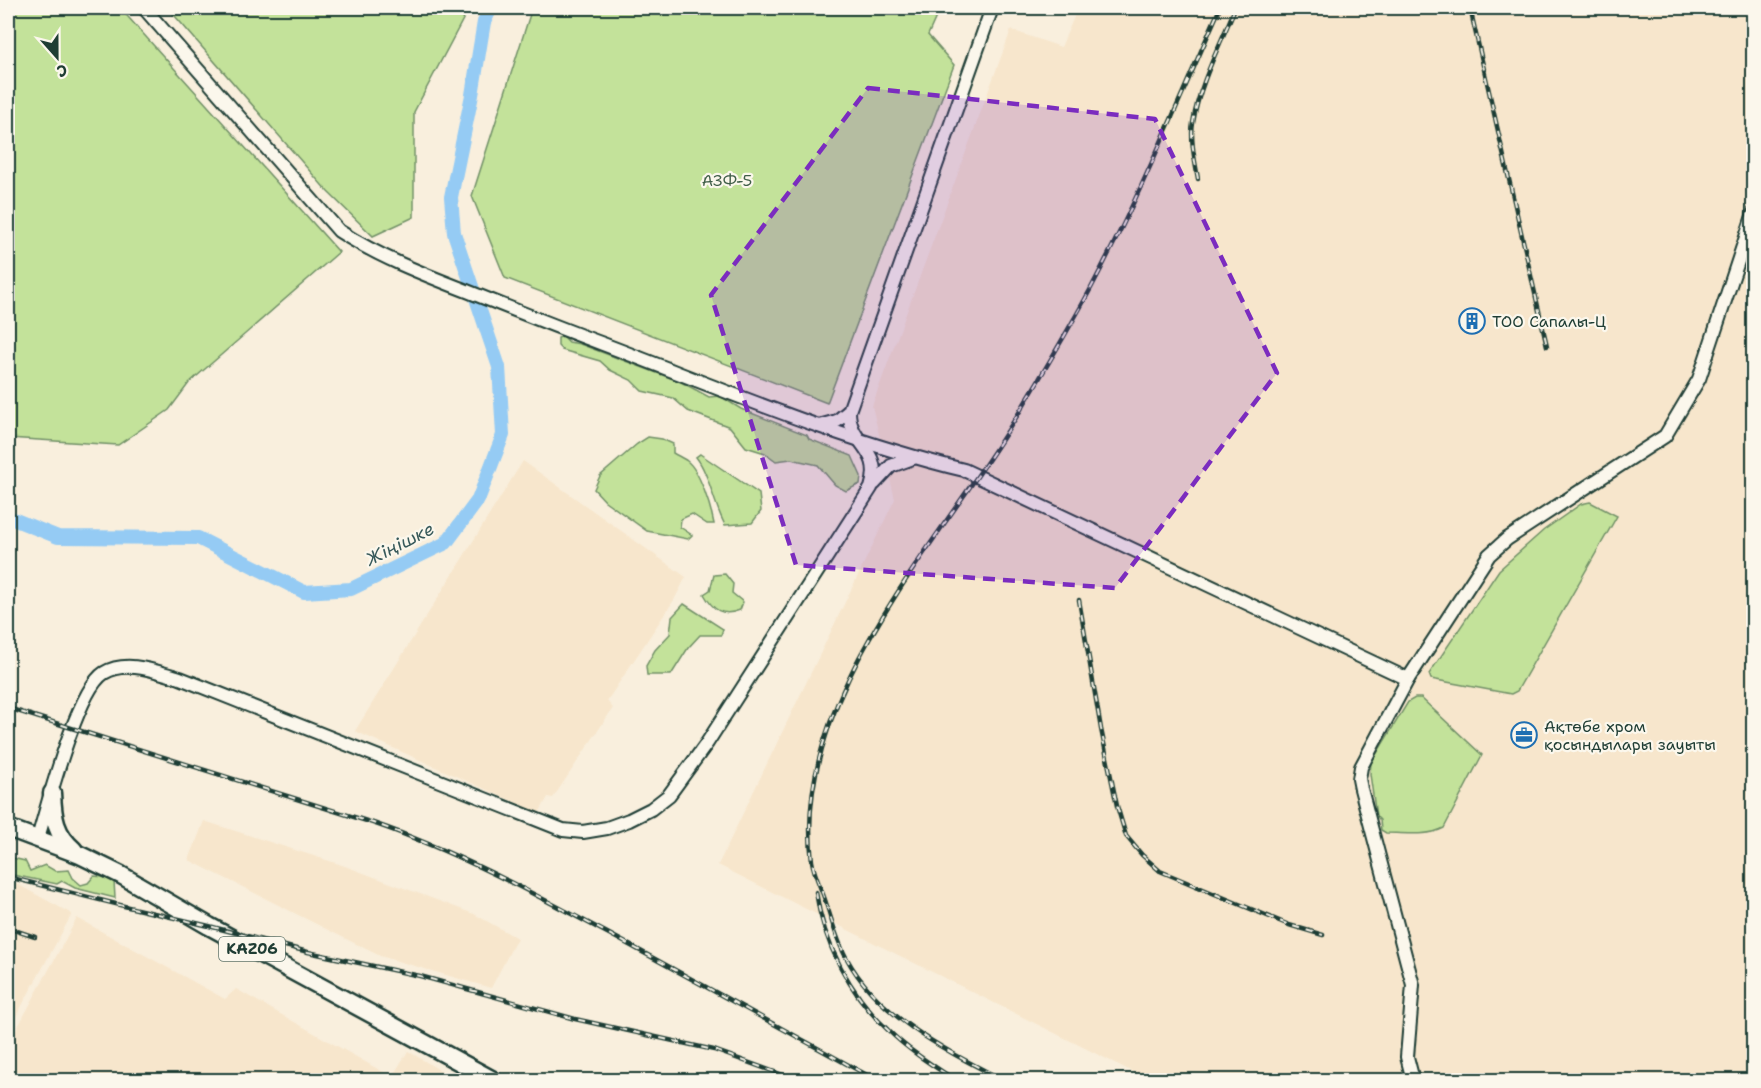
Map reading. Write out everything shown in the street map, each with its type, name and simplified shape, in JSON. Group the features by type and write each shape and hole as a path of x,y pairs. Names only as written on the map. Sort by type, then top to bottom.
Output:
{"highway":[{"path":"52,793 57,830 67,844 80,855"},
{"name":"KАZ06","path":"8,828 80,855 122,875 209,926 493,1080"}],"street":[{"path":"144,8 339,231 380,254 557,327 818,426 915,458 964,470 1408,679"},
{"path":"871,488 875,466 871,454 851,426 849,411 992,8"},
{"path":"1413,1080 1407,1057 1413,985 1359,779 1361,767 1408,679 1489,555 1507,539 1665,436 1699,379 1754,213"},
{"path":"818,426 837,421 849,411"},
{"path":"38,838 72,728 97,679 105,672 134,667 180,678 563,830 583,832 607,828 629,820 651,809 669,795 688,769 713,734 871,488 891,466 915,458"}],"highlighted area":[{"path":"868,88 1155,119 1277,373 1115,588 796,565 711,295"}],"shaded area":[{"path":"1078,8 1753,8 1754,267 1743,304 1754,310 1753,1080 1149,1080 718,865 895,499 872,406 1011,30 1061,47"},
{"path":"523,461 686,577 674,600 607,701 613,708 553,798 548,797 539,813 355,731"},
{"path":"204,821 342,865 474,914 517,938 491,988 380,956 189,860"},
{"path":"8,882 15,883 72,914 8,1031"},
{"path":"77,918 225,999 236,989 392,1077 408,1051 456,1080 8,1080 8,1045"}],"green space":[{"path":"8,8 120,8 339,252 189,383 169,410 118,445 8,438"},
{"path":"168,8 469,8 414,112 414,217 373,236 328,192"},
{"name":"АЗФ-5","path":"532,8 940,8 928,35 954,65 827,403 505,278 472,196"},
{"path":"563,336 569,342 580,344 681,382 709,397 720,396 741,409 852,456 861,476 860,484 846,491 835,485 818,465 791,459 776,461 765,453 746,447 730,427 688,411 673,398 642,391 631,380 610,370 600,361 562,350 558,346 558,338"},
{"path":"648,437 662,439 673,444 673,453 692,466 704,490 714,524 707,524 692,514 681,519 680,527 692,535 688,539 647,531 605,501 594,489 600,476"},
{"path":"700,454 759,494 761,511 752,523 725,525 701,464 696,457"},
{"path":"1590,502 1617,516 1517,691 1511,694 1431,679 1429,674 1499,570 1544,530 1581,504"},
{"path":"725,574 733,584 732,593 743,602 740,610 728,613 715,608 704,594 710,590 714,575"},
{"path":"684,604 723,629 721,635 700,635 688,648 671,675 647,675 646,666 655,650 670,634 672,617"},
{"path":"1421,698 1482,755 1444,828 1423,834 1386,833 1381,830 1380,820 1376,816 1370,774 1371,763 1408,702"},
{"path":"8,857 25,861 30,871 45,865 55,871 69,870 73,878 81,885 88,883 94,876 104,877 114,881 115,898 75,888 62,881 57,884 8,874"}],"waterway":[{"name":"Жіңішке","path":"8,517 58,537 198,538 304,592 351,589 446,543 478,500 503,435 499,367 454,233 451,197 484,22 491,8"}],"railway":[{"path":"1003,1080 958,1057 915,1030 876,997 860,978 840,944 813,866 812,799 825,739 848,680 879,623 1020,411 1082,305 1142,185 1220,8"},
{"path":"1198,179 1192,136 1196,108 1205,79 1235,8"},
{"path":"1470,8 1547,346"},
{"path":"1079,600 1101,729 1117,806 1126,836 1160,871 1289,925 1323,935"},
{"path":"8,708 373,823 438,848 563,909 876,1080"},
{"path":"8,877 308,952 420,976 575,1019 714,1050 797,1080"},
{"path":"816,892 825,930 840,967 862,1001 874,1016 904,1044 955,1080"},
{"path":"8,928 35,937"}],"place":[{"name":"ТОО Сапалы-Ц","path":"1472,321"},
{"name":"Ақтөбе хром қосындылары зауыты","path":"1524,735"}]}
